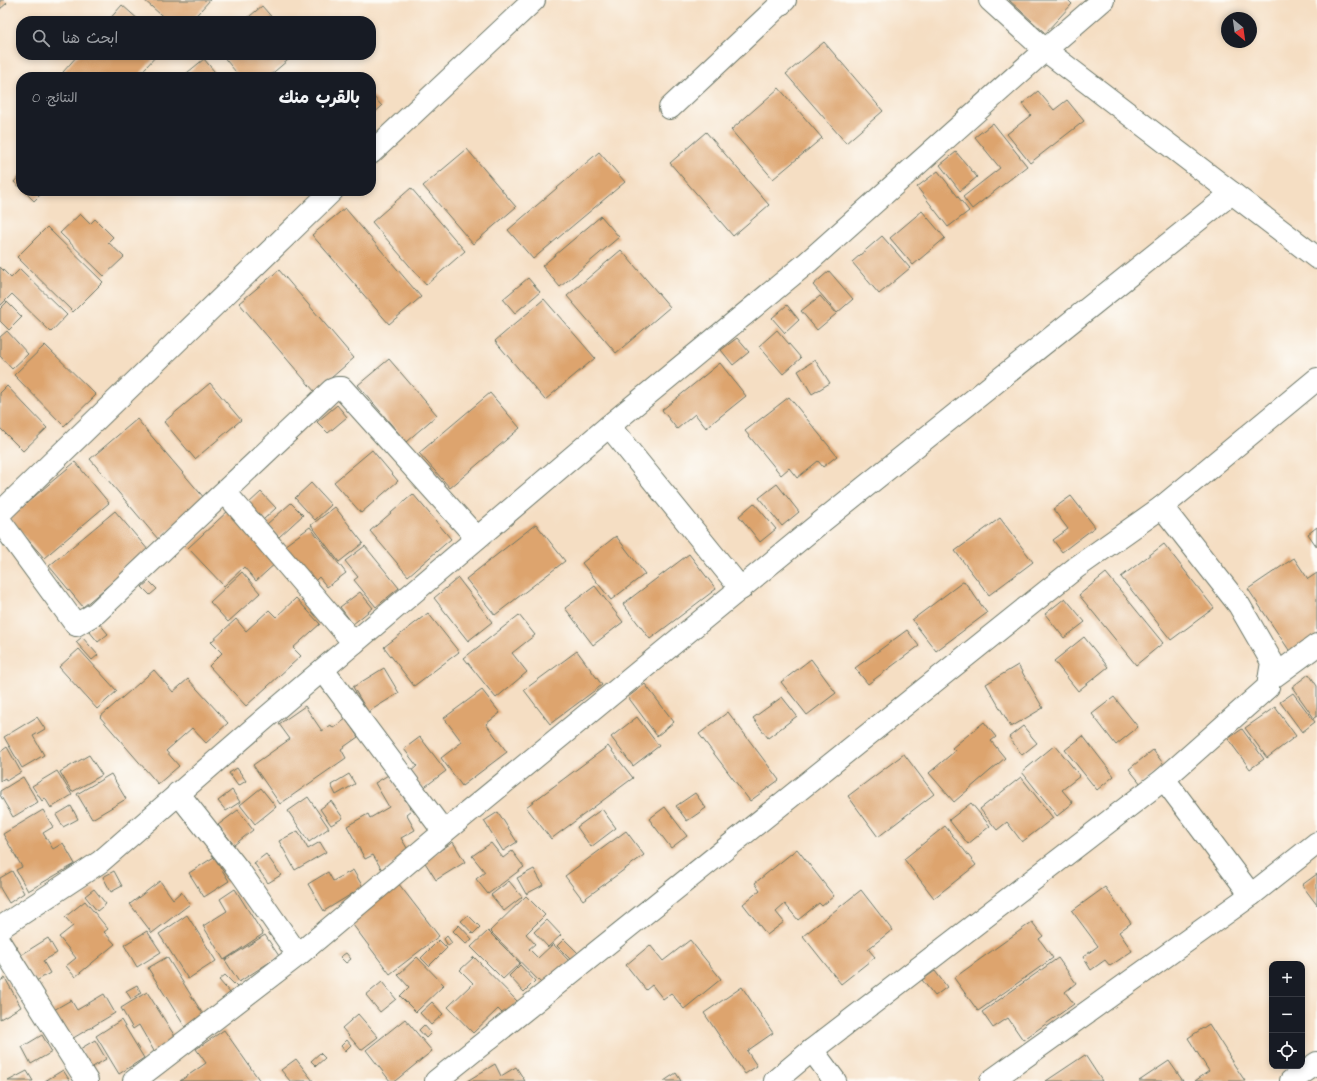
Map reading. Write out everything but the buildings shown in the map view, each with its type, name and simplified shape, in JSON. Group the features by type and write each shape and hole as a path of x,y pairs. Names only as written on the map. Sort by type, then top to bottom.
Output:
{"street":[{"path":"376,148 534,0"},
{"path":"670,108 785,0"},
{"path":"990,0 1045,50 1317,258"},
{"path":"0,928 100,862 178,793 609,426 808,262 1103,0"},
{"path":"134,1081 298,955 444,832 820,523 1232,192"},
{"path":"0,513 327,196"},
{"path":"436,1081 1077,566 1162,507 1317,379"},
{"path":"0,521 76,625 96,613 332,390 342,388 478,538"},
{"path":"609,426 741,589"},
{"path":"225,492 354,643"},
{"path":"775,1081 812,1050 1164,779 1268,688 1272,662 1239,605 1162,507"},
{"path":"1269,680 1317,645"},
{"path":"322,670 444,832"},
{"path":"1164,779 1251,895"},
{"path":"178,793 241,874 298,955"},
{"path":"991,1081 1251,895 1317,843"},
{"path":"0,943 87,1081"},
{"path":"812,1050 835,1081"},
{"path":"1291,1081 1317,1063"}]}
